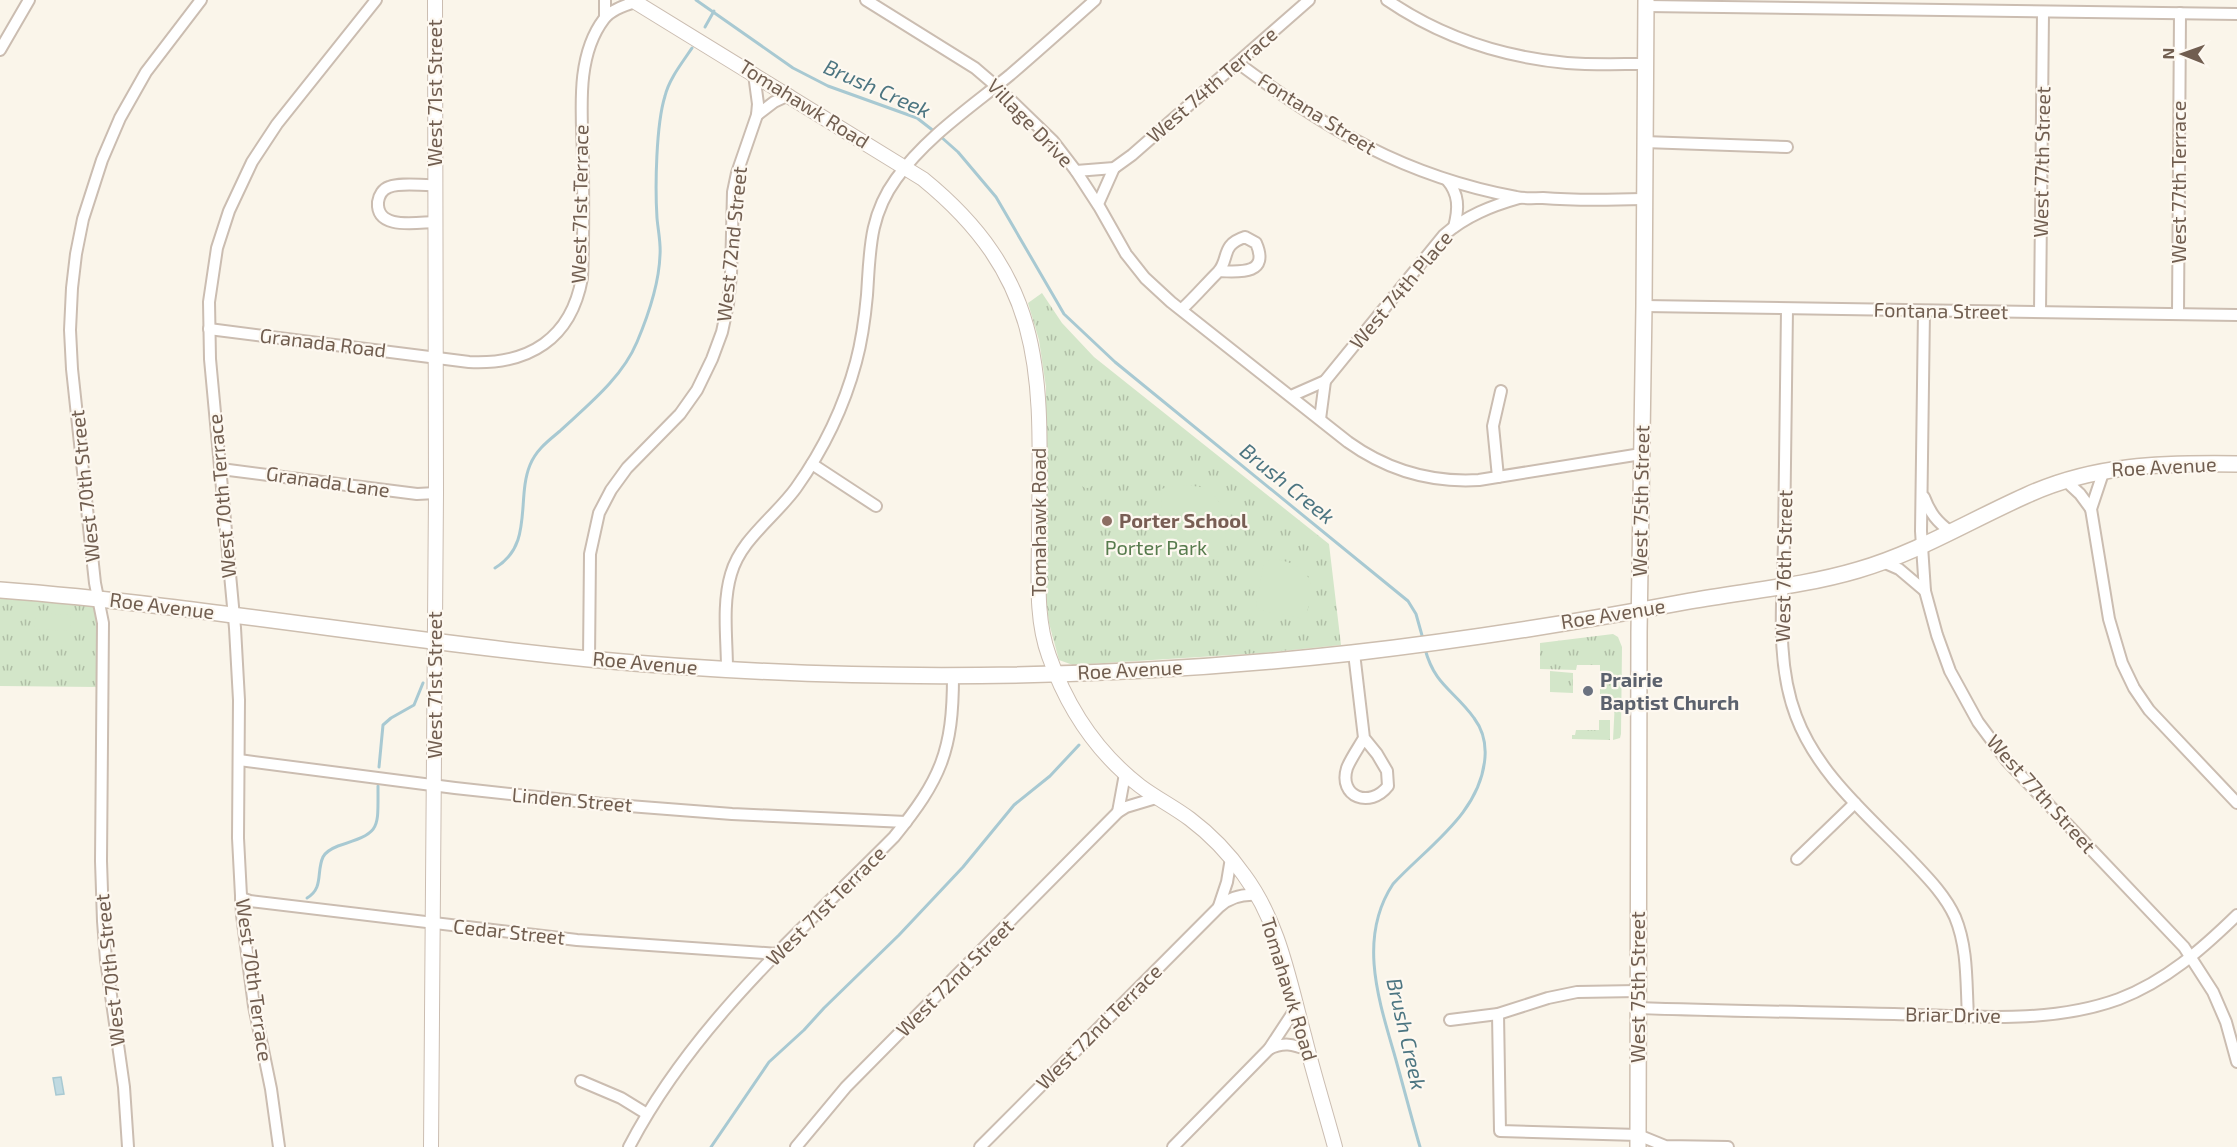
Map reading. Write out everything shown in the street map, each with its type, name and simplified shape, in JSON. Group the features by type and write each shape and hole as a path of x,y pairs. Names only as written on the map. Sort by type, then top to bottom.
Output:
{"main road":[{"name":"West 75th Street","path":"1638,1141 1641,454 1646,3"},
{"name":"Roe Avenue","path":"0,590 99,598 589,658 727,669 953,676 1056,674 1209,666 1406,645 1640,611 1828,578 1883,562 1922,546 2027,494 2066,481 2104,471 2156,464 2237,464"}],"street":[{"path":"0,50 29,0"},
{"name":"West 70th Street","path":"128,1147 124,1087 106,960 103,921 101,849 103,623 95,583 72,369 70,330 76,254 93,185 120,118 146,72 201,0"},
{"name":"West 70th Terrace","path":"279,1147 271,1089 248,966 241,898 238,848 239,700 209,329 209,302 217,248 229,211 246,172 277,123 376,0"},
{"name":"West 71st Street","path":"431,1147 436,493 435,0"},
{"name":"West 71st Terrace","path":"436,357 492,363 509,361 536,350 546,343 568,317 577,298 582,266 583,76 592,41 605,17 605,0"},
{"name":"Village Drive","path":"866,0 975,68 996,86 1053,141 1098,204 1132,262 1160,293 1358,449 1384,465 1439,480 1462,481 1641,454"},
{"path":"877,6 887,0"},
{"path":"727,669 727,598 731,573 736,560 750,541 796,489 830,432 843,401 856,361 864,323 869,254 874,225 886,196 906,168 952,123 1095,0"},
{"name":"West 74th Terrace","path":"1098,204 1114,168 1309,0"},
{"path":"1387,0 1432,27 1494,50 1569,63 1645,64"},
{"path":"605,17 634,1"},
{"name":"Tomahawk Road","path":"634,1 906,168 948,199 982,237 1005,271 1031,338 1039,391 1040,609 1048,654 1071,708 1082,726 1125,774 1156,798 1193,821 1231,858 1257,895 1280,947 1335,1147"},
{"path":"1646,3 2237,14"},
{"name":"West 77th Street","path":"2040,312 2043,12"},
{"name":"West 77th Terrace","path":"2178,314 2180,13"},
{"name":"Fontana Street","path":"1238,63 1344,135 1401,163 1447,180 1519,198 1644,200"},
{"name":"West 72nd Street","path":"589,658 590,554 599,513 611,490 627,468 680,414 697,390 722,332 731,275 732,209 737,173 745,144 757,115 758,94 754,74"},
{"path":"757,115 774,102 789,95"},
{"path":"1644,142 1787,147"},
{"path":"1076,171 1114,168"},
{"path":"1447,180 1454,188 1457,200 1458,213 1454,226"},
{"name":"West 71st Street","path":"436,185 390,187 381,193 378,202 382,216 389,221 436,222"},
{"name":"West 74th Place","path":"1291,396 1325,381 1444,235 1454,226 1484,209 1519,198"},
{"path":"1182,309 1219,271"},
{"name":"Fontana Street","path":"1644,306 2237,315"},
{"name":"West 76th Street","path":"1787,309 1782,586 1783,654 1788,691 1796,717 1812,750 1834,780 1933,883 1951,910 1963,942 1968,1016"},
{"name":"West 77th Street","path":"1924,311 1922,491 1924,591 1950,671 1965,701 2007,761 2173,935 2191,957 2213,992 2226,1022 2237,1062"},
{"name":"Granada Road","path":"209,329 436,357"},
{"path":"1320,419 1325,381"},
{"path":"1498,477 1493,426 1501,391"},
{"path":"812,464 876,506"},
{"name":"Granada Lane","path":"221,469 417,494 436,493"},
{"path":"2091,509 2104,471"},
{"path":"2066,481 2076,489 2091,509 2109,619 2122,663 2134,688 2166,729 2237,803"},
{"path":"1922,491 1929,510 1939,523 1951,532"},
{"path":"1883,562 1899,569 1924,591"},
{"path":"1354,652 1364,738 1387,771 1388,786 1381,795 1370,799 1359,798 1350,791 1346,779 1347,768 1364,738"},
{"name":"West 71st Terrace","path":"629,1147 647,1114 685,1056 717,1017 913,815 933,784 945,752 952,718 953,676"},
{"name":"Linden Street","path":"239,760 603,804 732,814 906,822"},
{"path":"1118,812 1125,774"},
{"name":"West 72nd Street","path":"796,1147 846,1088 1118,812 1126,807 1156,798"},
{"path":"1797,859 1855,803"},
{"name":"West 72nd Terrace","path":"1218,907 1227,882 1231,858"},
{"name":"West 72nd Terrace","path":"980,1147 1218,907 1226,900 1239,896 1257,895"},
{"name":"Cedar Street","path":"241,898 433,924 577,940 778,954"},
{"name":"Briar Drive","path":"1638,1008 1968,1016 2025,1016 2066,1012 2095,1007 2149,986 2180,966 2237,915"},
{"path":"1450,1020 1498,1014 1548,998 1577,992 1638,991"},
{"path":"1173,1147 1269,1049 1296,1008"},
{"path":"1498,1014 1500,1131 1638,1141 1664,1146 1728,1147"},
{"path":"1269,1049 1278,1044 1286,1044 1307,1050"},
{"path":"581,1081 621,1098 647,1114"}],"green space":[{"name":"Porter Park","path":"1042,293 1062,323 1094,357 1329,544 1341,645 1263,653 1073,665 1059,660 1049,623 1046,599 1046,387 1039,340 1028,303"},
{"path":"1084,474 1090,474 1094,481 1090,488 1084,488 1080,484 1080,478"},
{"path":"1173,486 1203,488 1220,503 1225,520 1223,557 1167,556 1162,552 1161,489"},
{"path":"1275,559 1298,567 1309,579 1311,597 1304,619 1259,610 1256,605 1264,561"},
{"path":"0,598 92,606 97,612 98,621 97,687 0,686"},
{"path":"36,613 71,615 70,631 34,629"},
{"path":"1613,634 1618,637 1622,647 1621,734 1620,738 1613,740 1615,701 1600,701 1600,665 1577,665 1576,670 1540,669 1540,643"},
{"path":"1550,671 1573,673 1573,693 1550,692"},
{"path":"1599,720 1610,720 1610,740 1572,739 1576,730 1599,730"}],"water":[{"path":"61,1077 64,1094 56,1095 53,1078"}],"waterway":[{"name":"Brush Creek","path":"696,0 793,68 828,86 917,118 935,132"},
{"path":"705,27 714,11"},
{"path":"495,568 507,558 520,534 526,478 536,455 593,401 623,367 631,355 645,322 659,266 656,173 662,108 670,83 692,48"},
{"name":"Brush Creek","path":"940,136 958,152 996,197 1064,314 1115,362 1408,601 1416,614 1423,639"},
{"name":"Brush Creek","path":"1420,1147 1377,989 1374,968 1376,925 1382,904 1393,884 1451,827 1463,812 1474,795 1485,757 1480,727 1440,680 1425,649"},
{"path":"379,767 383,725 414,705 423,683"},
{"path":"711,1147 769,1062 899,935 963,867 1014,805 1050,776 1079,745"},
{"path":"307,898 318,885 321,863 326,853 370,833 374,828 378,812 378,786"}],"place":[{"name":"Porter School","path":"1107,521"},
{"name":"Prairie Baptist Church","path":"1588,691"}]}
